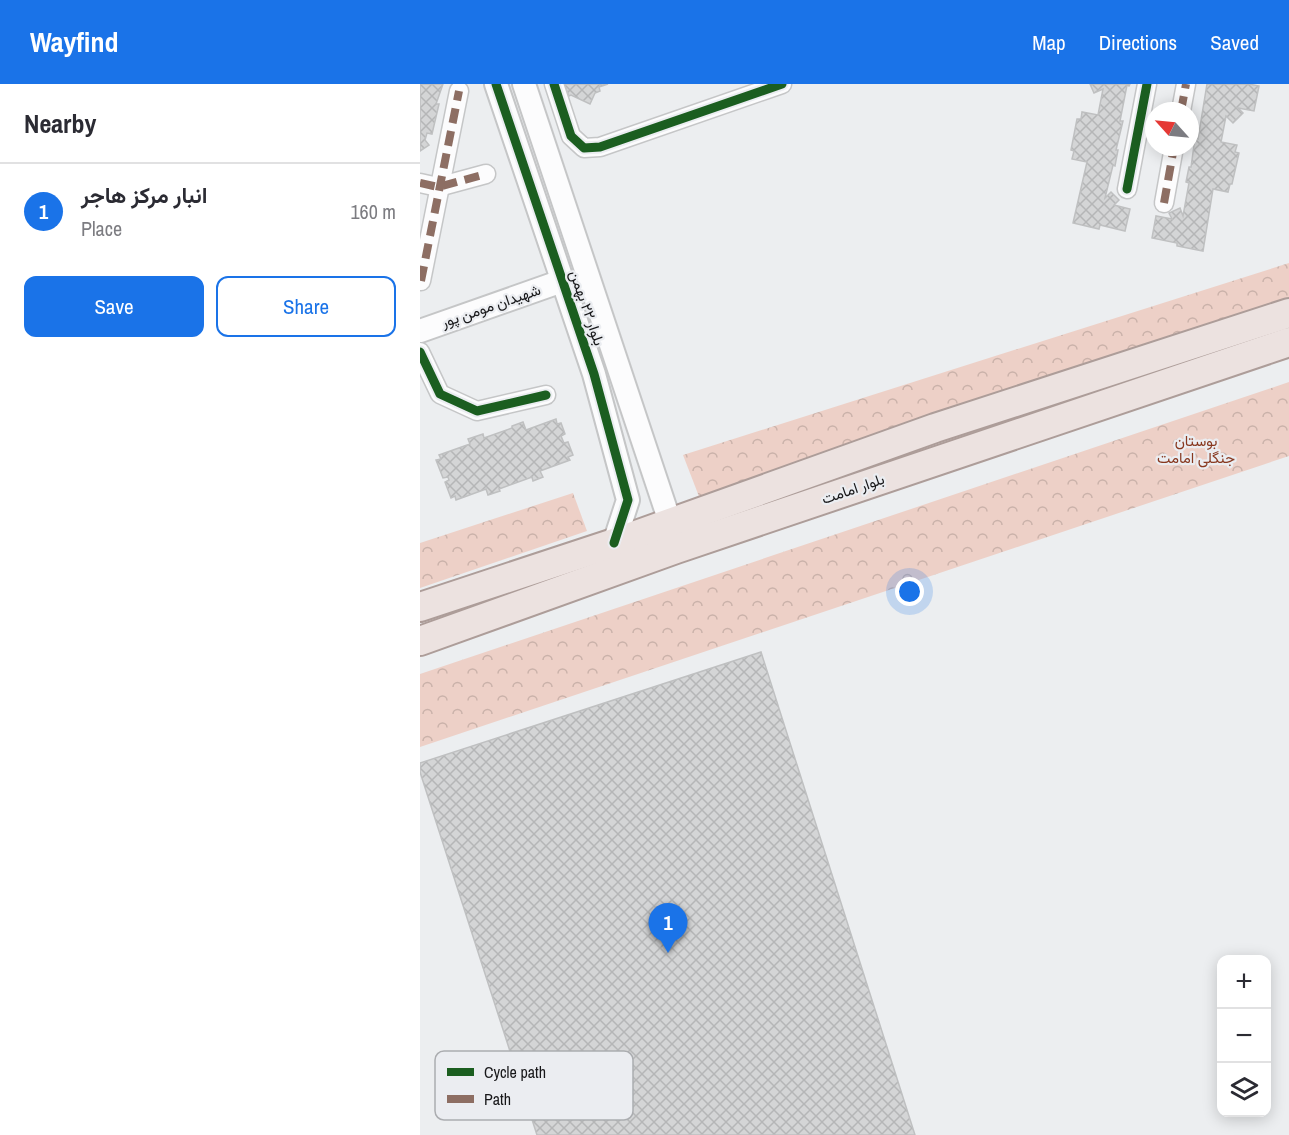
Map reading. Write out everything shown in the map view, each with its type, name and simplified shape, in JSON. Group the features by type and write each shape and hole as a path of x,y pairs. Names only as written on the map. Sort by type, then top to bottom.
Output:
{"main road":[{"name":"بلوار امامت","path":"420,607 614,543 935,428 1289,313"},
{"name":"بلوار امامت","path":"420,641 687,545 1289,342"}],"street":[{"name":"بلوار ۲۲ بهمن","path":"496,84 594,374 628,500"},
{"name":"بلوار ۲۲ بهمن","path":"524,84 670,522"},
{"path":"554,84 571,136 584,148 600,147 782,84"},
{"path":"1127,189 1147,84"},
{"path":"1183,102 1186,84"},
{"path":"421,281 459,91"},
{"path":"1164,203 1172,156"},
{"path":"420,183 438,187 486,174"},
{"name":"شهیدان مومن پور","path":"420,331 562,281"},
{"path":"420,352 440,394 477,411 546,395"},
{"path":"628,500 640,509 647,508 654,505 659,491"},
{"path":"614,543 628,500"}],"green space":[{"path":"1289,263 1289,301 700,499 683,455"},
{"name":"بوستان جنگلی امامت","path":"1289,382 1289,456 420,747 420,674"},
{"path":"573,493 587,531 420,588 420,543"}],"building":[{"path":"420,84 443,84 436,104 439,104 432,134 427,133 425,140 429,145 420,151"},
{"path":"564,84 608,84 599,87 600,91 595,93 590,104 569,96"},
{"path":"1090,84 1130,84 1127,85 1120,121 1123,121 1116,150 1118,150 1115,166 1113,165 1105,198 1111,192 1119,200 1114,205 1130,209 1125,231 1100,225 1099,229 1073,223 1087,162 1072,159 1074,151 1071,150 1077,119 1081,119 1082,112 1098,115 1103,89 1094,93"},
{"path":"1207,84 1259,86 1254,111 1238,108 1243,113 1233,123 1226,116 1221,142 1237,145 1235,152 1239,153 1228,192 1213,189 1203,251 1152,238 1156,216 1172,219 1169,213 1180,208 1183,216 1189,183 1186,182 1189,167 1191,167 1193,156 1199,156 1199,133"},
{"path":"556,419 557,424 561,423 565,434 561,436 564,443 568,442 573,455 568,457 570,460 540,471 543,477 533,481 532,477 488,495 486,489 456,500 455,496 451,498 445,482 449,480 448,477 443,478 436,460 441,459 439,455 470,444 468,439 483,434 484,438 523,422 526,430"},
{"path":"761,652 915,1135 537,1135 532,1120 633,1120 633,1051 510,1051 420,772 420,763"}],"marked path":[{"path":"1183,102 1186,84"},
{"path":"421,281 459,91"},
{"path":"1164,203 1172,156"},
{"path":"420,183 438,187 486,174"}],"cycle path":[{"path":"496,84 594,374 628,500 614,543"},
{"path":"554,84 571,136 584,148 600,147 782,84"},
{"path":"1127,189 1147,84"},
{"path":"420,352 440,394 477,411 546,395"}],"place":[{"name":"انبار مرکز هاجر","path":"668,953"}]}
